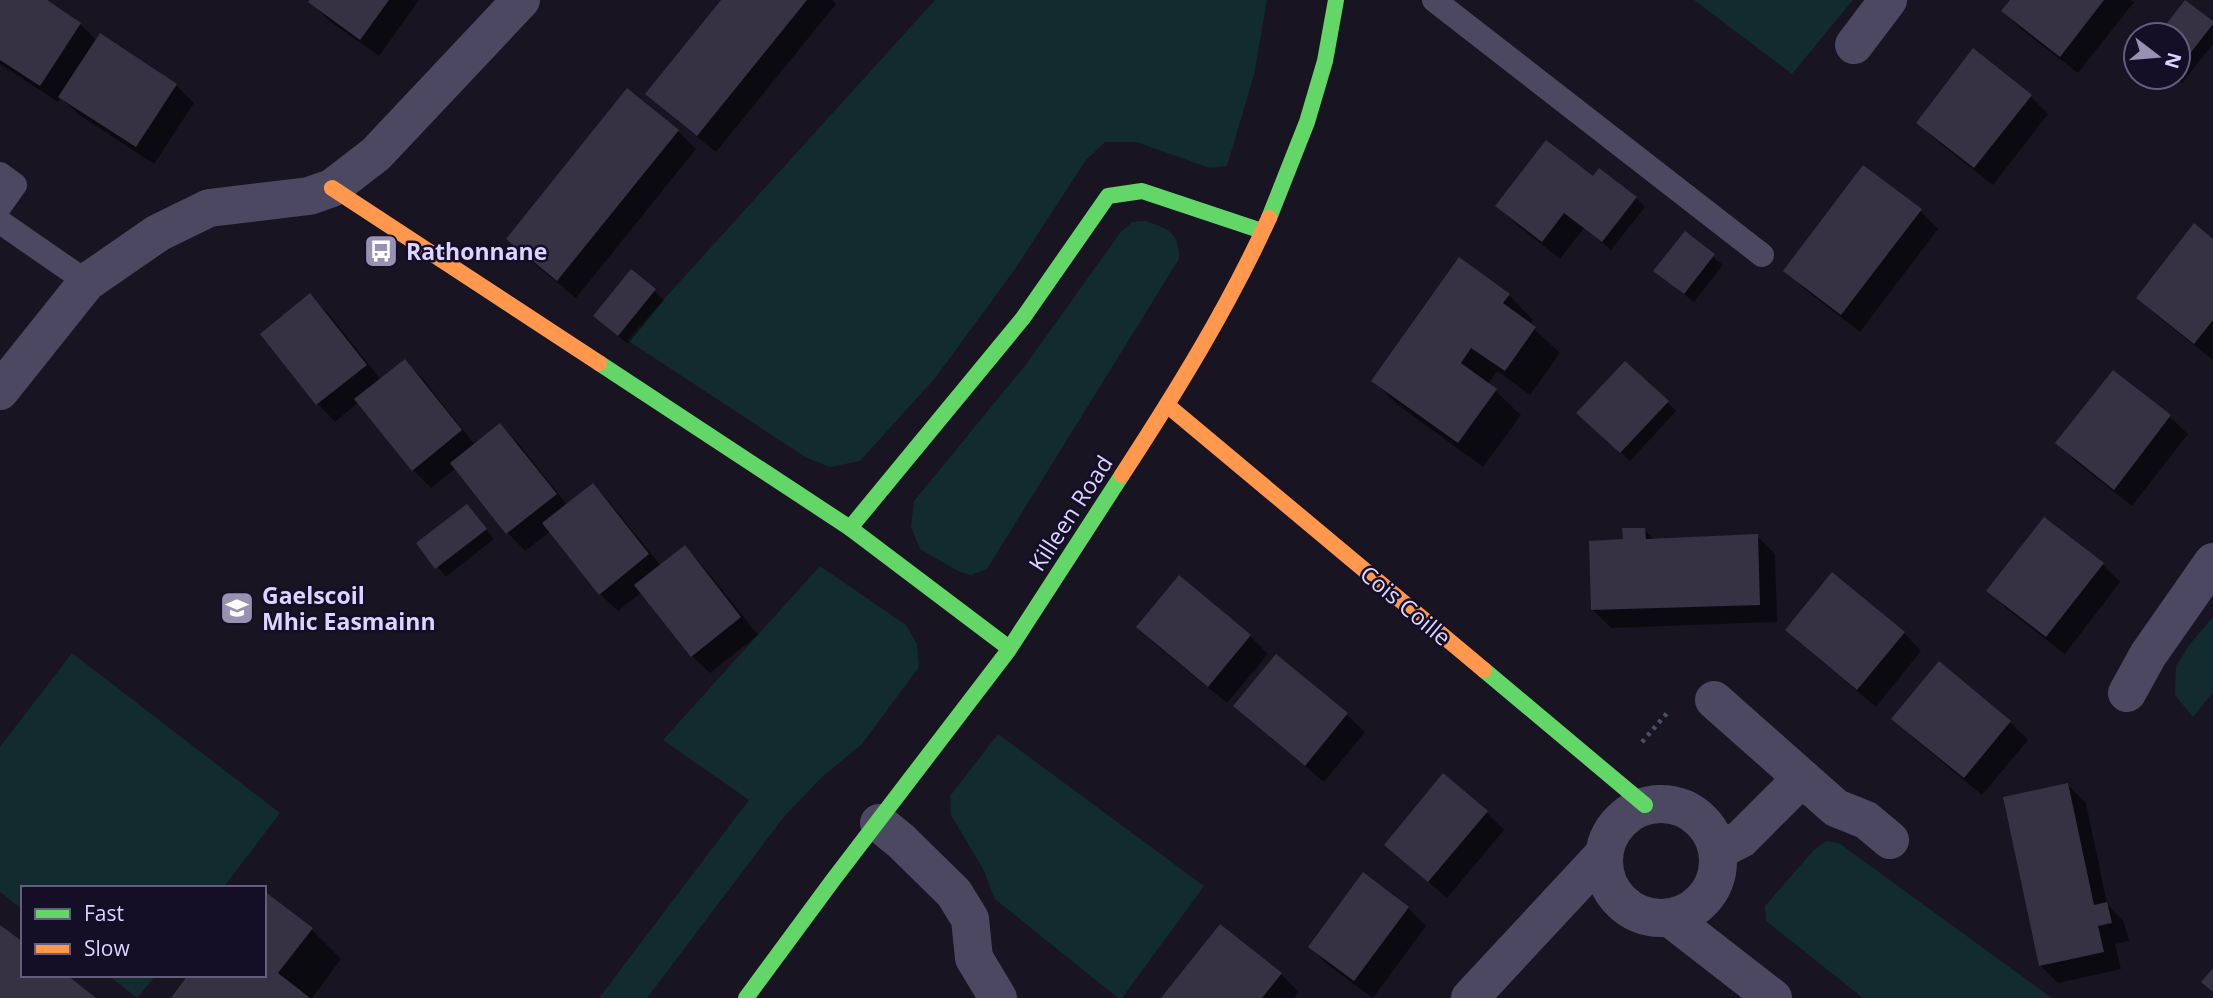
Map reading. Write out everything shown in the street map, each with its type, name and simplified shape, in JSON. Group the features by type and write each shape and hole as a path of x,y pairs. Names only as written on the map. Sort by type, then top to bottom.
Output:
{"street":[{"path":"0,391 87,282 158,233 209,208 309,197 332,188 376,154 521,0"},
{"name":"Killeen Road","path":"746,998 1009,649 1167,405 1226,303 1292,162 1318,84 1336,0"},
{"path":"1854,45 1888,0"},
{"path":"332,188 850,527 1009,649"},
{"path":"850,527 1023,318 1108,196 1142,191 1262,231"},
{"name":"Cois Coille","path":"1167,405 1645,805"},
{"path":"2127,693 2148,655 2213,562"},
{"path":"1714,700 1836,808 1866,820 1891,841"},
{"path":"1718,851 1741,839 1802,778"},
{"path":"1665,803 1684,807 1700,818 1712,833 1718,851 1718,869 1708,894 1687,912 1670,918 1653,918 1636,912 1622,902 1611,888 1605,872 1604,854 1609,838 1618,823 1645,805 1665,803"},
{"path":"878,823 901,841 954,893 970,919 974,958 998,998"},
{"path":"1470,998 1604,854"},
{"path":"1670,918 1773,998"}],"lane":[{"path":"1434,0 1762,255"},
{"path":"0,174 15,185 0,206"},
{"path":"0,222 87,282"}],"path":[{"path":"1612,777 1680,698 1714,700"}],"green space":[{"path":"935,0 1267,0 1254,75 1227,166 1210,168 1136,142 1105,142 1086,160 1015,269 936,377 860,461 830,467 805,457 627,340"},
{"path":"1694,0 1853,0 1792,74"},
{"path":"1146,221 1175,237 1179,259 987,569 971,575 958,571 920,549 911,527 914,501 1027,363 1120,233 1132,222"},
{"path":"820,566 906,625 917,644 919,667 862,744 822,777 783,818 647,998 599,998 749,800 663,740"},
{"path":"2213,617 2213,692 2193,717 2175,695 2176,666"},
{"path":"72,653 280,813 225,886 21,886 21,908 0,892 0,747"},
{"path":"998,734 1204,886 1122,998 1118,998 995,899 983,869 951,815 950,796"},
{"path":"1826,841 1839,843 2052,998 1863,998 1766,921 1765,906 1813,851"},
{"path":"111,977 154,977 137,998"}],"building":[{"path":"0,0 47,0 81,23 40,86 0,60"},
{"path":"389,0 360,40 308,2"},
{"path":"721,0 807,0 697,136 645,94"},
{"path":"2010,0 2104,0 2060,57 2001,11"},
{"path":"2185,0 2213,21 2213,24 2192,51 2192,21 2169,21"},
{"path":"100,33 177,84 136,147 58,97"},
{"path":"1973,48 2032,95 1974,168 1916,123"},
{"path":"627,88 679,130 557,281 506,239"},
{"path":"1546,140 1593,176 1599,168 1637,197 1602,242 1564,213 1542,242 1495,206"},
{"path":"1863,165 1922,209 1841,315 1783,271"},
{"path":"2194,223 2213,239 2213,320 2194,344 2136,298"},
{"path":"1685,231 1715,254 1684,294 1653,271"},
{"path":"1459,257 1510,294 1503,303 1536,327 1505,371 1471,348 1461,363 1497,389 1458,443 1371,381"},
{"path":"631,269 656,289 618,336 593,316"},
{"path":"310,293 367,365 316,405 260,334"},
{"path":"405,359 462,430 412,471 354,399"},
{"path":"1625,361 1669,401 1620,453 1576,413"},
{"path":"2113,370 2171,415 2114,490 2055,443"},
{"path":"500,423 557,494 506,534 450,463"},
{"path":"593,483 649,554 599,595 542,523"},
{"path":"467,504 487,529 435,569 416,543"},
{"path":"2044,517 2104,563 2046,637 1986,591"},
{"path":"1622,528 1645,528 1646,539 1758,534 1760,605 1591,610 1589,541 1623,539"},
{"path":"685,545 741,617 691,657 634,585"},
{"path":"1832,572 1905,632 1857,690 1785,630"},
{"path":"1179,575 1251,635 1208,687 1136,627"},
{"path":"1276,654 1348,713 1305,766 1233,706"},
{"path":"1939,661 2011,721 1964,778 1891,719"},
{"path":"1443,773 1488,811 1428,882 1384,845"},
{"path":"2068,783 2094,905 2107,902 2112,923 2098,926 2104,952 2039,966 2003,797"},
{"path":"1363,872 1409,907 1354,981 1308,947"},
{"path":"266,893 313,928 278,973 310,998 171,998 187,977 266,977"},
{"path":"1220,924 1282,973 1262,998 1161,998"},
{"path":"0,925 21,941 21,977 70,977 96,998 0,998"},
{"path":"2213,968 2213,992 2201,982"}],"traffic: fast":[{"path":"1269,218 1307,122 1325,61 1336,0"},
{"path":"850,528 1023,318 1108,196 1142,191 1262,231"},
{"path":"599,363 850,528 1009,648"},
{"path":"746,998 1008,651 1122,475"},
{"path":"1484,670 1645,805"}],"traffic: slow":[{"path":"332,188 599,363"},
{"path":"1122,475 1200,349 1269,218"},
{"path":"1167,405 1484,670"}],"place":[{"name":"Rathonnane","path":"381,251"},
{"name":"Gaelscoil Mhic Easmainn","path":"237,608"}]}
